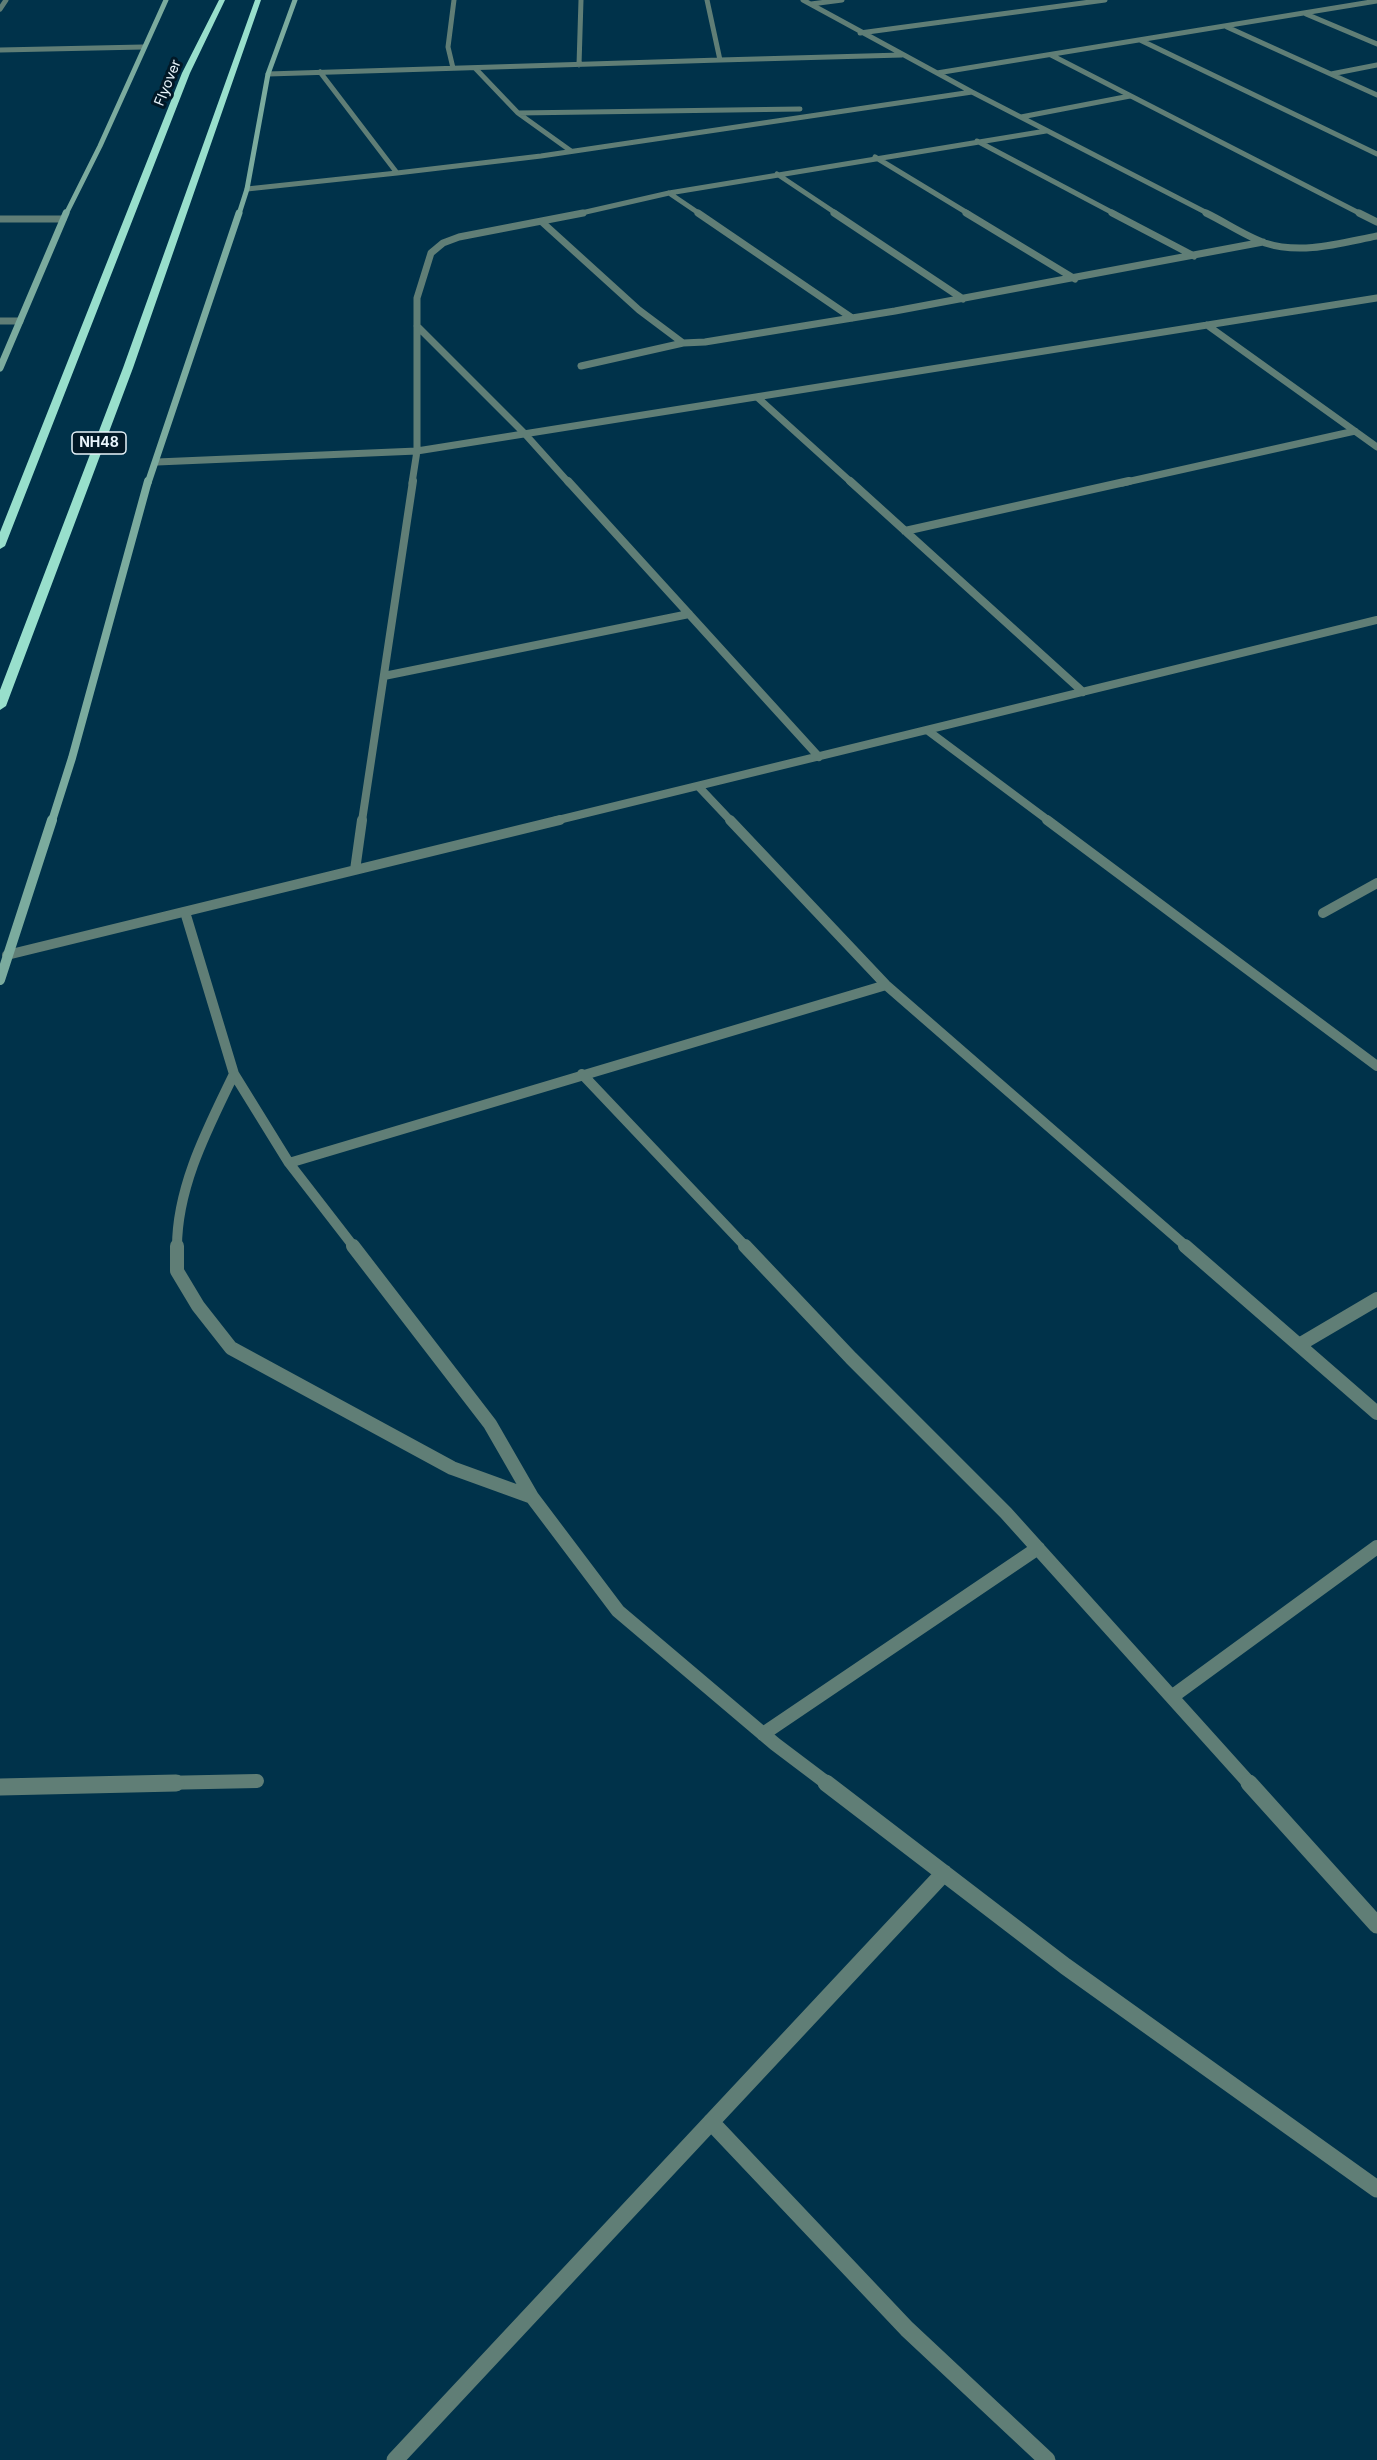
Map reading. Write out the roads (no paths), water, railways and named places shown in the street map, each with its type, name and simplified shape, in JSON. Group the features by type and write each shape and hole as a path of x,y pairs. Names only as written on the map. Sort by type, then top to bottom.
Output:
{"highway":[{"name":"Flyover","path":"0,546 186,73 222,0"},
{"name":"NH48","path":"0,706 128,368 258,0"}],"main road":[{"path":"0,368 63,219 100,146 166,0"},
{"path":"0,980 72,758 144,494 157,462 247,189 268,74 295,0"}],"street":[{"path":"0,9 6,0"},
{"path":"453,68 448,47 454,0"},
{"path":"579,65 581,0"},
{"path":"707,0 720,60"},
{"path":"803,0 972,92 1263,242 1295,249 1312,249 1377,236"},
{"path":"811,4 842,0"},
{"path":"860,33 1105,0"},
{"path":"938,73 1377,2"},
{"path":"1305,13 1377,44"},
{"path":"1226,26 1377,95"},
{"path":"1140,40 1377,154"},
{"path":"0,50 143,47"},
{"path":"268,74 902,55"},
{"path":"1051,55 1377,222"},
{"path":"1332,74 1377,65"},
{"path":"475,68 518,112 571,151"},
{"path":"320,72 397,173"},
{"path":"247,189 571,151 843,108 972,92"},
{"path":"1021,117 1130,96"},
{"path":"518,112 843,108"},
{"path":"356,870 417,451 417,298 431,253 444,243 459,237 542,222 669,193 1046,130"},
{"path":"977,141 1194,256"},
{"path":"875,158 1075,279"},
{"path":"777,174 963,299"},
{"path":"669,193 852,318"},
{"path":"0,219 63,219"},
{"path":"542,222 639,310 683,343"},
{"path":"581,366 683,343 705,342 963,299 1263,242"},
{"path":"157,462 417,451 1376,299"},
{"path":"0,321 20,321"},
{"path":"1207,325 1377,447"},
{"path":"417,326 525,434 819,757"},
{"path":"757,397 1083,692"},
{"path":"905,531 1355,431"},
{"path":"384,676 688,614"},
{"path":"7,956 1377,620"},
{"path":"927,730 1377,1066"},
{"path":"698,786 886,985 1377,1413"},
{"path":"1323,912 1377,882"},
{"path":"185,912 234,1074 289,1163 490,1424 532,1497 618,1611 763,1734 1065,1966 1377,2189"},
{"path":"289,1163 886,985"},
{"path":"234,1074 201,1141 177,1225 177,1271 198,1306 231,1348 452,1468 532,1497"},
{"path":"582,1074 851,1358 1038,1548 1377,1925"},
{"path":"1299,1345 1377,1299"},
{"path":"1173,1696 1377,1547"},
{"path":"763,1734 1038,1548"},
{"path":"0,1787 257,1781"},
{"path":"395,2460 944,1873"},
{"path":"711,2122 908,2329 1047,2460"}]}
